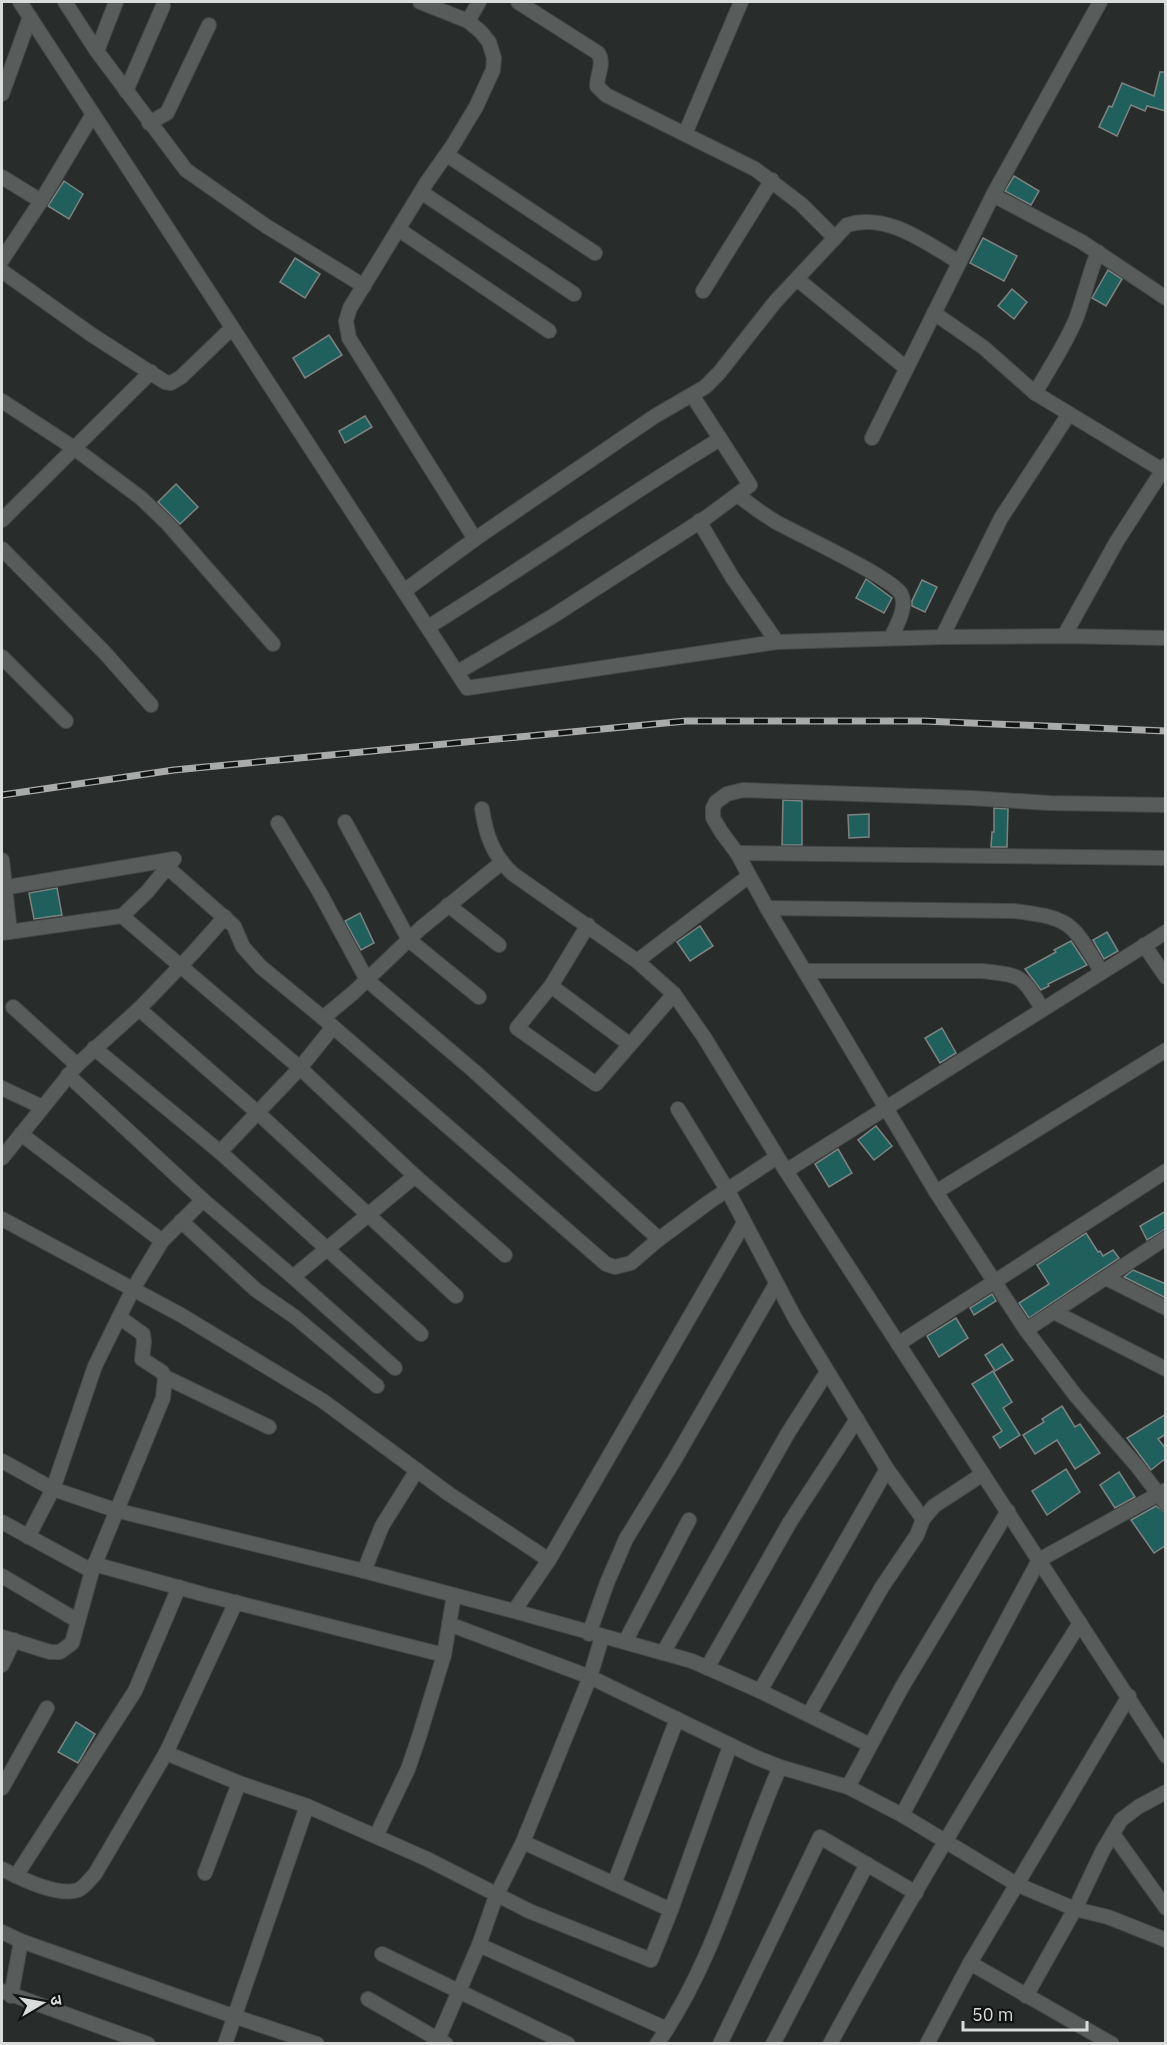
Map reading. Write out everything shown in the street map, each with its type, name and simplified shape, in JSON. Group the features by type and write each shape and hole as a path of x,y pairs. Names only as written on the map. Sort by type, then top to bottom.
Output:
{"street":[{"path":"20,2 467,688 777,642 1064,636 1166,639"},
{"path":"65,2 97,51 186,170 266,226 364,286"},
{"path":"97,51 116,2"},
{"path":"420,2 468,21 481,32 489,42 494,58 493,70 476,108 398,229 350,308 346,321 349,338 475,538"},
{"path":"468,21 479,2"},
{"path":"518,2 598,53 602,62 597,77 597,86 600,91 772,180 801,204 835,238"},
{"path":"685,134 741,2"},
{"path":"872,438 993,195 1100,2"},
{"path":"126,91 163,6"},
{"path":"2,93 30,17"},
{"path":"149,123 168,113 209,25"},
{"path":"2,260 41,201 93,114"},
{"path":"447,155 595,253"},
{"path":"2,177 41,201"},
{"path":"703,291 772,180"},
{"path":"421,192 574,294"},
{"path":"993,195 1098,252 1166,298"},
{"path":"404,591 475,538 655,416 705,387 719,373 775,302 846,225 856,222 872,222 890,225 912,234 959,262"},
{"path":"398,229 549,331"},
{"path":"1035,393 1070,333 1098,252"},
{"path":"2,271 92,335 165,382 176,381 232,328"},
{"path":"797,279 906,368"},
{"path":"934,313 983,347 1035,393 1164,467 1117,541 1064,636"},
{"path":"2,520 151,372"},
{"path":"458,672 553,616 750,485 692,395"},
{"path":"2,401 74,448 141,498 167,523 273,644"},
{"path":"942,637 1001,518 1069,414"},
{"path":"428,627 514,574 660,476 720,439"},
{"path":"738,495 776,522 852,561 894,587 901,594 903,604 891,638"},
{"path":"699,521 732,576 777,642"},
{"path":"2,549 105,653 151,705"},
{"path":"2,657 66,722"},
{"path":"902,1815 1039,1560 1163,1496 1076,1396 1026,1330 936,1192 885,1107 737,853 713,818 713,808 716,802 727,794 743,790 971,798 1061,804 1166,805"},
{"path":"482,809 486,832 501,863 513,874 637,961 674,994 704,1037 786,1171 1166,1756"},
{"path":"345,822 409,940 479,997"},
{"path":"278,824 320,893 367,980 474,1071 659,1239"},
{"path":"737,853 1166,858"},
{"path":"2,860 3,888 6,933 122,916 147,892 174,859 3,888"},
{"path":"220,1152 300,1068 328,1022 367,980 448,905 501,863"},
{"path":"167,867 234,926 243,947 250,956 606,1264 615,1267 630,1263 708,1202 777,1157"},
{"path":"637,961 749,876"},
{"path":"448,905 499,945"},
{"path":"767,908 1014,911 1041,914 1057,918 1071,926 1082,939 1101,971"},
{"path":"122,916 300,1068 414,1176 505,1255"},
{"path":"2,1158 73,1070 94,1048 139,1009 194,953 225,917"},
{"path":"588,925 551,986 517,1028 596,1084 674,994"},
{"path":"786,1171 1166,932"},
{"path":"1144,945 1166,977"},
{"path":"806,971 982,971 1011,974 1022,979 1042,1008"},
{"path":"551,986 629,1044"},
{"path":"13,1007 203,1200 395,1368"},
{"path":"139,1009 258,1113 456,1296"},
{"path":"94,1048 220,1152 421,1334"},
{"path":"936,1192 1166,1050"},
{"path":"2,1088 42,1107"},
{"path":"678,1109 728,1191 776,1284 827,1372 887,1469 923,1518"},
{"path":"21,1134 162,1241"},
{"path":"898,1344 1166,1171"},
{"path":"293,1277 414,1176"},
{"path":"28,1537 53,1488 88,1384 133,1289 162,1241 203,1200"},
{"path":"2,1219 181,1315 323,1401 449,1494 549,1560"},
{"path":"182,1221 256,1290 295,1317 377,1386"},
{"path":"514,1611 549,1560 744,1223"},
{"path":"1026,1330 1162,1244"},
{"path":"1106,1278 1166,1308"},
{"path":"368,1999 440,2042 496,1896 523,1842 590,1677 607,1583 626,1539 776,1284"},
{"path":"1054,1312 1166,1369"},
{"path":"119,1317 143,1334 142,1359 144,1362 162,1372 165,1377 269,1427"},
{"path":"663,1653 783,1443 827,1372"},
{"path":"2,1665 8,1639 50,1652 60,1652 72,1643 93,1567 163,1398 165,1377"},
{"path":"707,1668 790,1522 857,1419"},
{"path":"2,1461 53,1488 115,1510 364,1571 692,1661 809,1714 870,1745"},
{"path":"760,1691 887,1469"},
{"path":"364,1571 382,1526 417,1470"},
{"path":"809,1714 877,1596 917,1535 923,1518 934,1506 983,1474"},
{"path":"848,1787 902,1687 1008,1511"},
{"path":"625,1642 690,1520"},
{"path":"2,1522 28,1537 93,1567 444,1655"},
{"path":"2,1576 78,1621"},
{"path":"16,1876 135,1691 179,1587"},
{"path":"376,1836 408,1769 444,1655 454,1595"},
{"path":"2,1869 48,1888 66,1891 79,1890 95,1874 166,1753 236,1602"},
{"path":"830,2043 1006,1739 1080,1623"},
{"path":"448,1624 590,1677 730,1746 780,1767 848,1787 902,1815 1016,1884 1075,1909 1108,1917 1166,1940"},
{"path":"927,2043 970,1963 1129,1696"},
{"path":"2,1788 46,1708"},
{"path":"614,1884 677,1719"},
{"path":"166,1753 307,1806 427,1859 529,1911 651,1960 730,1746"},
{"path":"657,2043 681,2008 696,1979 780,1767"},
{"path":"205,1873 239,1782"},
{"path":"1026,1996 1121,1820 1138,1807 1166,1792"},
{"path":"225,2043 307,1806"},
{"path":"1113,1834 1166,1908"},
{"path":"720,2043 820,1837 916,1893"},
{"path":"523,1842 671,1910"},
{"path":"773,2043 867,1864"},
{"path":"2,1932 21,1941 233,2016 317,2043"},
{"path":"21,1941 6,1994 148,2043"},
{"path":"478,1945 667,2029"},
{"path":"382,1954 568,2043"},
{"path":"970,1963 1112,2043"}],"building":[{"path":"1160,72 1166,72 1166,111 1147,106 1145,111 1131,105 1117,136 1099,127 1109,106 1112,107 1122,83 1154,96"},
{"path":"1014,176 1039,191 1031,205 1005,191"},
{"path":"64,181 83,194 69,219 48,206"},
{"path":"983,238 1017,256 1004,281 970,263"},
{"path":"295,258 320,274 305,298 280,282"},
{"path":"1108,270 1122,279 1106,306 1092,298"},
{"path":"1012,289 1027,302 1014,319 998,306"},
{"path":"329,335 342,355 305,378 293,358"},
{"path":"365,416 372,427 345,443 339,431"},
{"path":"176,484 198,507 180,524 158,502"},
{"path":"866,579 892,598 884,613 856,598"},
{"path":"922,580 937,587 925,612 912,606"},
{"path":"783,800 802,801 802,845 782,845"},
{"path":"994,808 1008,809 1007,847 991,847 992,832 994,832"},
{"path":"869,814 869,837 849,838 848,815"},
{"path":"57,888 62,915 34,919 29,893"},
{"path":"360,913 374,943 361,950 345,921"},
{"path":"700,926 713,946 690,961 677,942"},
{"path":"1107,932 1118,951 1104,959 1093,940"},
{"path":"1071,941 1087,965 1048,984 1049,986 1041,990 1025,969"},
{"path":"942,1028 956,1053 940,1063 925,1038"},
{"path":"876,1126 892,1146 874,1160 858,1140"},
{"path":"838,1149 852,1173 829,1187 815,1164"},
{"path":"1166,1211 1166,1229 1147,1240 1140,1226"},
{"path":"1086,1233 1103,1256 1113,1250 1119,1258 1029,1318 1019,1303 1049,1284 1037,1265"},
{"path":"1133,1270 1166,1284 1166,1298 1124,1277"},
{"path":"992,1294 996,1301 974,1315 970,1308"},
{"path":"956,1318 968,1338 939,1357 927,1336"},
{"path":"1002,1344 1013,1360 995,1371 985,1355"},
{"path":"993,1371 1012,1402 1003,1408 1020,1435 1000,1448 993,1437 1002,1431 972,1384"},
{"path":"1062,1406 1075,1427 1080,1424 1100,1453 1075,1469 1057,1440 1035,1454 1023,1435 1044,1422 1042,1419"},
{"path":"1166,1414 1166,1434 1158,1439 1166,1449 1166,1458 1151,1470 1127,1438"},
{"path":"1066,1469 1080,1492 1047,1515 1032,1491"},
{"path":"1119,1472 1135,1497 1115,1508 1100,1485"},
{"path":"1156,1506 1166,1513 1166,1545 1154,1553 1131,1520"},
{"path":"76,1722 95,1734 78,1763 58,1752"}],"railway":[{"path":"2,795 174,770 686,721 923,721 1166,731"}]}
